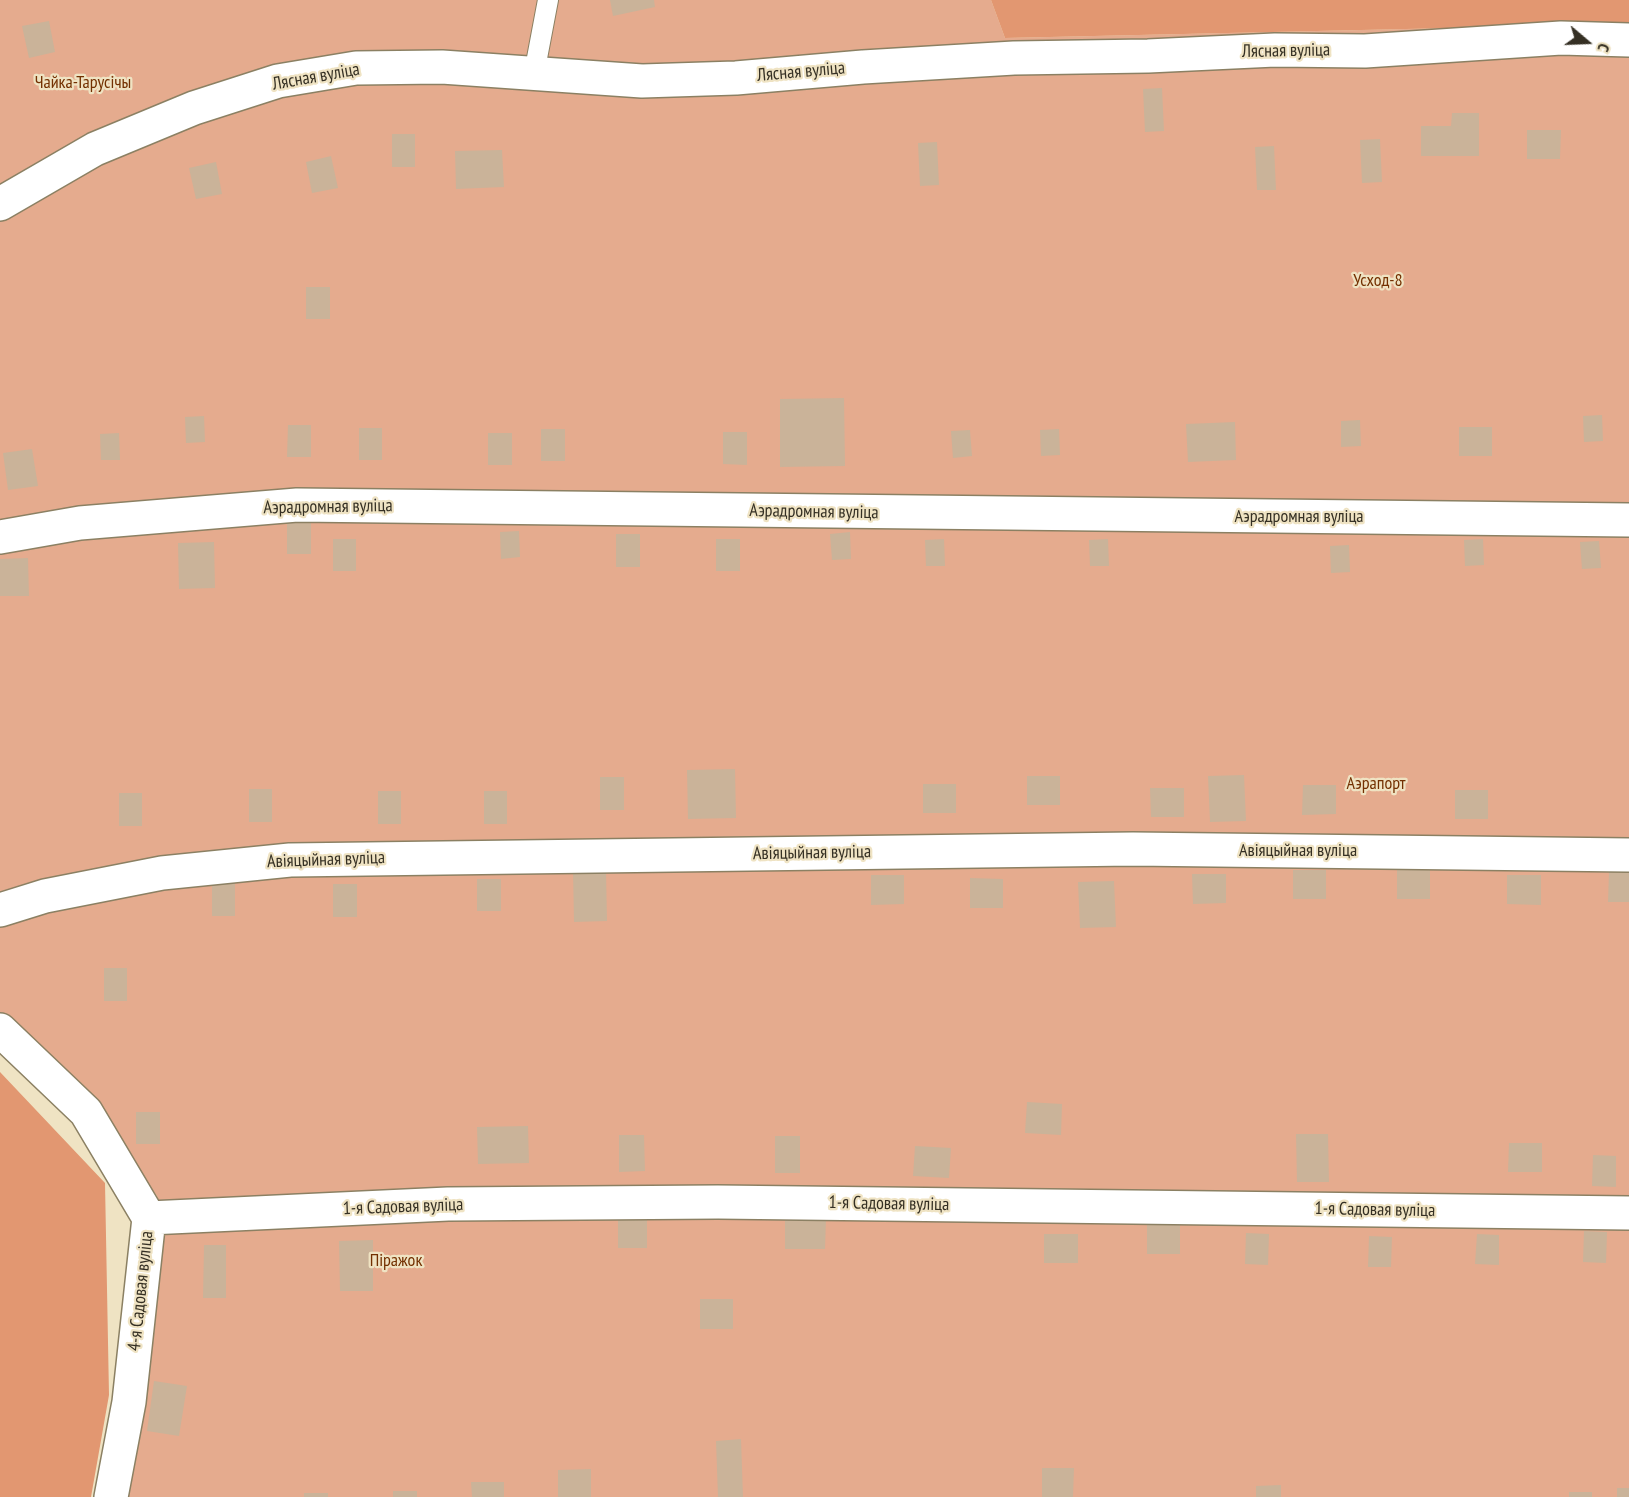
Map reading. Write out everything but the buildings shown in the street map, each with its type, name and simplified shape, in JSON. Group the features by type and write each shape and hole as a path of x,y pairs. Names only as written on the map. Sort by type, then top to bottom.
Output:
{"street":[{"name":"Лясная вуліца","path":"0,204 95,149 194,108 278,81 356,68 442,67 642,81 736,78 863,67 1014,58 1148,56 1275,50 1365,51 1561,38 1629,40"},
{"name":"Аэрадромная вуліца","path":"0,537 80,523 297,505 1629,520"},
{"name":"Авіяцыйная вуліца","path":"0,910 45,896 162,873 290,860 1133,849 1629,855"},
{"name":"4-я Садовая вуліца","path":"0,1030 86,1112 149,1218 129,1402 111,1497"},
{"name":"1-я Садовая вуліца","path":"149,1218 448,1204 718,1202 1629,1213"}],"lane":[{"path":"534,74 548,0"}],"green space":[{"path":"0,0 991,0 1005,38 1629,24 1629,1497 125,1497 162,1230 157,1196 85,1100 0,1015"}],"shaded area":[{"path":"991,0 1629,0 1629,24 1005,38"},
{"path":"0,1072 105,1183 109,1395 91,1497 0,1497"}],"park label":[{"name":"Чайка-Тарусічы","path":"83,83"},
{"name":"Усход-8","path":"1378,281"},
{"name":"Аэрапорт","path":"1376,784"},
{"name":"Піражок","path":"396,1261"}]}
